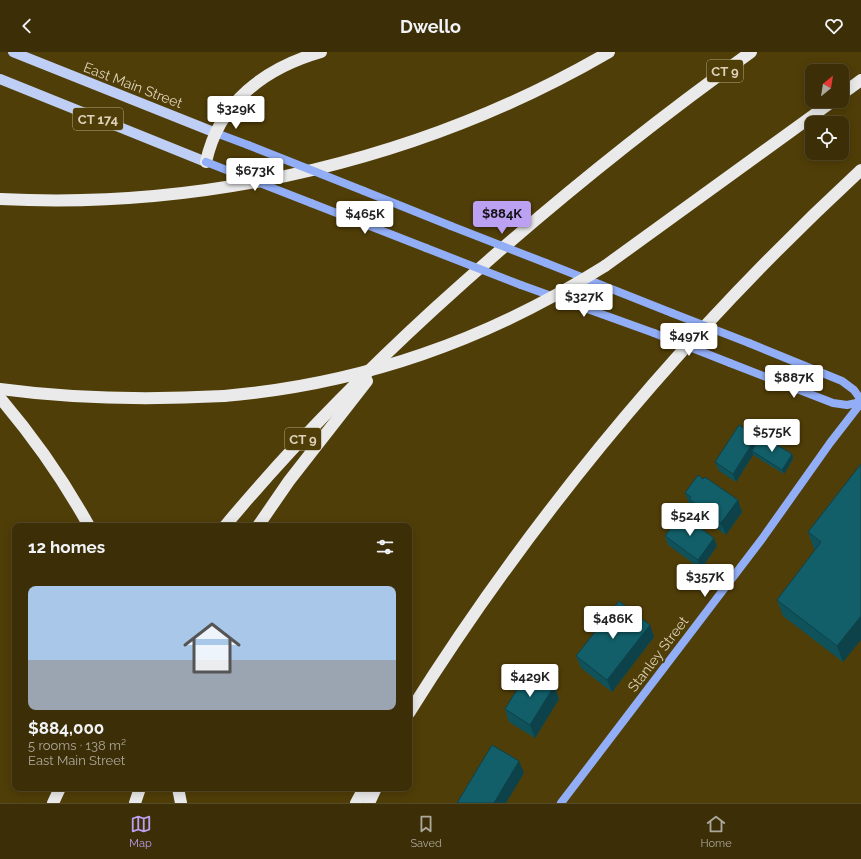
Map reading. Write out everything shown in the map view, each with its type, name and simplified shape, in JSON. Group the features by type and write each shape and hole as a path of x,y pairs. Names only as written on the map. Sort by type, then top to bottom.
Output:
{"highway":[{"path":"203,158 222,120 236,100 254,83 286,65 320,52"},
{"path":"0,199 60,200 137,197 240,185 293,174 383,150 474,117 532,92 608,52"},
{"name":"CT 9","path":"228,523 281,462 385,355 472,274 570,190 670,111 750,52"},
{"path":"849,89 861,80"},
{"path":"0,389 46,394 150,399 224,396 277,390 344,378 431,352 511,319 605,266 823,108"},
{"path":"412,708 519,551 572,481 622,419 710,320 758,270 861,170"},
{"path":"260,523 289,481 359,392 385,355"},
{"path":"0,398 46,458 87,523"},
{"path":"412,715 428,683"},
{"path":"53,803 59,791"},
{"path":"135,803 139,791"},
{"path":"179,791 181,803"},
{"path":"356,803 362,791"},
{"path":"368,803 374,791"}],"main road":[{"name":"East Main Street","path":"13,52 842,381 854,390 861,402"},
{"name":"CT 174","path":"0,79 521,285 654,333 833,403 847,405 861,402"},
{"name":"Stanley Street","path":"561,803 762,539 861,402"}],"building":[{"path":"739,425 757,436 733,474 715,462"},
{"path":"761,435 792,454 782,470 752,451"},
{"path":"861,464 861,616 837,646 777,600 821,542 808,532"},
{"path":"698,475 703,479 705,477 738,500 721,523 689,499 691,497 685,493"},
{"path":"681,514 714,538 698,560 665,536"},
{"path":"619,601 650,625 607,680 576,656"},
{"path":"529,670 554,686 530,725 505,709"},
{"path":"492,745 519,761 494,803 457,803"}]}
